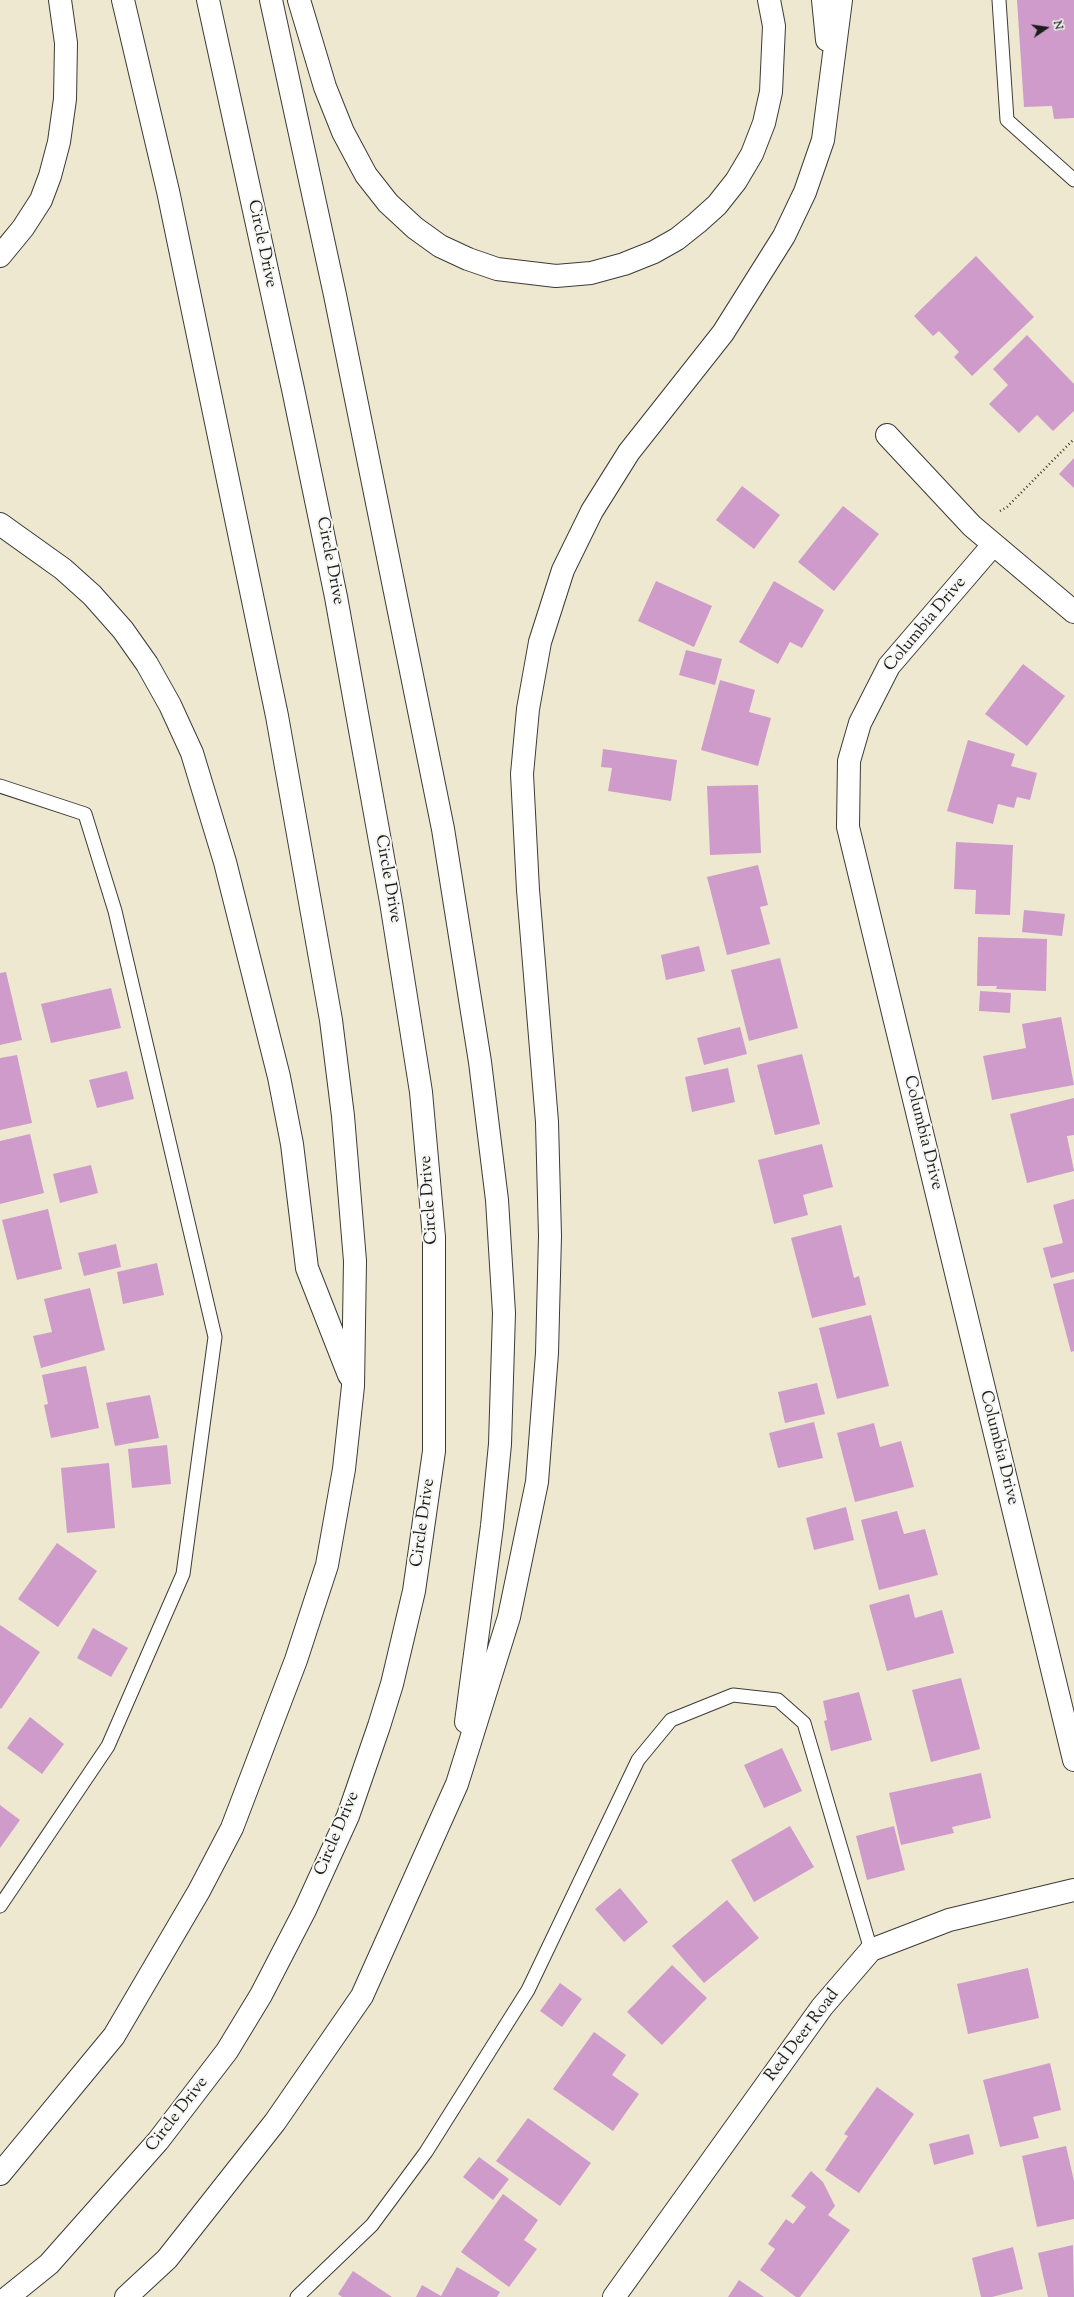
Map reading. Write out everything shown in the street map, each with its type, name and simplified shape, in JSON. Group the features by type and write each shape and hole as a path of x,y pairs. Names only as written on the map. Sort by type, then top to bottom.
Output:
{"main road":[{"path":"0,256 23,228 40,200 50,176 59,142 65,100 66,43 60,0"},
{"path":"0,2174 114,2036 199,1891 232,1828 293,1668 327,1565 344,1469 353,1386 355,1261 343,1116 331,1020 277,716 168,191 124,0"},
{"name":"Circle Drive","path":"8,2297 50,2264 158,2141 227,2051 261,1995 305,1910 348,1816 377,1734 392,1684 414,1591 434,1451 434,1237 418,1076 391,902 336,597 293,389 208,0"},
{"path":"271,0 336,295 443,829 480,1062 497,1200 504,1313 500,1444 491,1533 457,1784"},
{"path":"299,0 325,87 343,132 366,175 388,203 415,228 440,246 468,259 497,269 556,276 591,273 624,264 654,252 677,239 697,223 716,205 736,181 752,154 764,123 771,92 774,26 769,0"},
{"path":"823,0 831,87"},
{"path":"126,2297 167,2259 275,2122 362,1996 457,1784 509,1617 537,1482 547,1353 550,1236 547,1122 528,890 522,774 528,709 540,642 563,570 592,511 629,452 723,333 784,236 805,192 823,140 841,0"},
{"path":"887,435 972,526 1074,612"},
{"path":"0,524 63,569 92,595 123,630 151,671 170,706 192,753 225,862 278,1077 292,1144 307,1268 353,1386"},
{"name":"Columbia Drive","path":"993,545 889,666 874,694 860,723 849,762 848,827 1074,1760"},
{"name":"Red Deer Road","path":"614,2297 822,2007 870,1950 949,1920 1074,1890"}],"lane":[{"path":"999,0 1006,120 1074,180"},
{"path":"0,786 85,814 115,911 215,1336 184,1574 108,1746 0,1906"},
{"path":"297,2297 372,2226 426,2152 528,1990 638,1760 671,1720 733,1695 778,1700 804,1723 870,1950"}],"path":[{"path":"972,526 1007,507 1074,439"}],"building":[{"path":"1017,0 1074,0 1074,118 1054,119 1052,106 1024,107"},
{"path":"976,256 1034,317 972,376 954,357 959,352 939,331 933,336 914,316"},
{"path":"1027,335 1074,384 1074,411 1053,431 1037,415 1019,433 989,404 1008,385 993,369"},
{"path":"1074,458 1074,488 1059,474"},
{"path":"742,486 780,515 754,549 716,520"},
{"path":"843,506 879,534 834,591 798,562"},
{"path":"656,581 712,606 694,647 638,621"},
{"path":"774,581 824,610 802,648 790,642 778,664 739,642"},
{"path":"686,650 722,659 715,685 679,675"},
{"path":"1023,664 1065,696 1027,746 985,714"},
{"path":"720,680 755,690 749,712 771,718 758,766 701,750"},
{"path":"968,740 1015,754 1011,766 1037,773 1030,800 1017,797 1014,808 998,804 993,824 947,811"},
{"path":"603,749 677,760 671,801 608,791 612,768 601,767"},
{"path":"758,785 761,853 710,855 707,786"},
{"path":"956,842 1013,845 1010,915 975,914 976,890 954,889"},
{"path":"758,865 768,905 760,907 770,944 727,955 707,877"},
{"path":"1024,910 1065,914 1062,936 1022,932"},
{"path":"978,937 1047,939 1046,991 996,989 997,986 977,986"},
{"path":"699,946 705,971 666,980 661,955"},
{"path":"780,958 798,1028 749,1041 731,970"},
{"path":"6,972 22,1040 0,1045 0,973"},
{"path":"111,988 121,1028 51,1043 41,1004"},
{"path":"980,991 1011,993 1010,1013 979,1011"},
{"path":"1061,1017 1074,1085 992,1100 983,1056 1026,1048 1022,1024"},
{"path":"740,1027 747,1054 704,1065 697,1038"},
{"path":"802,1054 820,1124 775,1135 757,1065"},
{"path":"17,1055 32,1123 0,1130 0,1058"},
{"path":"728,1068 735,1102 692,1112 685,1077"},
{"path":"127,1071 134,1099 97,1108 89,1080"},
{"path":"1074,1098 1074,1135 1067,1136 1074,1171 1027,1183 1010,1114"},
{"path":"30,1134 44,1193 0,1204 0,1141"},
{"path":"822,1144 833,1187 803,1195 808,1215 774,1224 758,1160"},
{"path":"91,1165 98,1193 60,1203 53,1174"},
{"path":"1074,1199 1074,1272 1051,1278 1043,1248 1063,1243 1053,1205"},
{"path":"48,1209 62,1269 17,1280 2,1220"},
{"path":"841,1225 854,1278 859,1276 866,1305 812,1318 791,1238"},
{"path":"116,1244 121,1267 84,1276 78,1253"},
{"path":"157,1263 164,1295 123,1304 117,1272"},
{"path":"1074,1279 1074,1351 1071,1352 1053,1284"},
{"path":"90,1288 105,1350 41,1368 33,1336 52,1332 44,1299"},
{"path":"871,1315 889,1386 837,1399 819,1328"},
{"path":"86,1366 99,1428 51,1438 44,1405 48,1404 42,1375"},
{"path":"817,1383 825,1414 785,1423 778,1392"},
{"path":"150,1395 159,1438 115,1446 106,1403"},
{"path":"814,1422 823,1458 778,1468 769,1433"},
{"path":"874,1423 880,1447 901,1441 914,1487 855,1502 837,1433"},
{"path":"167,1445 171,1484 132,1488 128,1449"},
{"path":"109,1463 115,1528 67,1533 61,1468"},
{"path":"846,1507 854,1540 814,1550 806,1518"},
{"path":"897,1511 904,1534 925,1529 938,1575 879,1590 861,1520"},
{"path":"57,1543 97,1571 58,1627 18,1599"},
{"path":"909,1594 915,1618 942,1610 954,1653 887,1671 869,1605"},
{"path":"0,1625 40,1652 1,1709 0,1708"},
{"path":"93,1628 128,1648 111,1677 77,1658"},
{"path":"961,1678 980,1749 931,1762 912,1690"},
{"path":"859,1692 872,1740 831,1751 824,1721 827,1720 823,1701"},
{"path":"30,1717 64,1744 42,1774 7,1748"},
{"path":"782,1748 802,1791 764,1808 744,1765"},
{"path":"981,1773 991,1818 952,1827 954,1833 901,1845 889,1793"},
{"path":"0,1805 20,1820 0,1848"},
{"path":"790,1826 814,1867 754,1902 731,1860"},
{"path":"894,1826 905,1870 867,1880 856,1836"},
{"path":"620,1888 648,1922 624,1942 595,1909"},
{"path":"727,1900 759,1938 704,1983 672,1946"},
{"path":"672,1965 707,1998 662,2045 627,2012"},
{"path":"1028,1968 1039,2018 968,2034 957,1984"},
{"path":"560,1983 582,1999 562,2027 540,2011"},
{"path":"594,2032 626,2055 612,2075 639,2094 613,2131 553,2089"},
{"path":"1050,2063 1061,2110 1033,2117 1039,2138 1000,2147 983,2080"},
{"path":"877,2087 914,2114 859,2193 825,2170 848,2136 844,2134"},
{"path":"528,2118 591,2163 560,2206 496,2161"},
{"path":"969,2134 974,2154 934,2165 929,2144"},
{"path":"1066,2146 1074,2181 1074,2219 1037,2227 1022,2156"},
{"path":"479,2157 509,2179 493,2200 463,2177"},
{"path":"811,2171 823,2182 835,2206 828,2215 850,2230 800,2297 796,2297 760,2270 775,2249 768,2244 786,2219 793,2224 806,2207 791,2196"},
{"path":"503,2194 538,2220 524,2240 537,2249 509,2287 461,2252"},
{"path":"1073,2245 1074,2297 1048,2297 1038,2253"},
{"path":"1013,2247 1023,2289 992,2297 981,2297 972,2258"},
{"path":"457,2267 500,2292 497,2297 416,2297 422,2285 441,2296"},
{"path":"353,2271 392,2297 342,2297 338,2294"},
{"path":"739,2280 764,2297 728,2297"}]}
